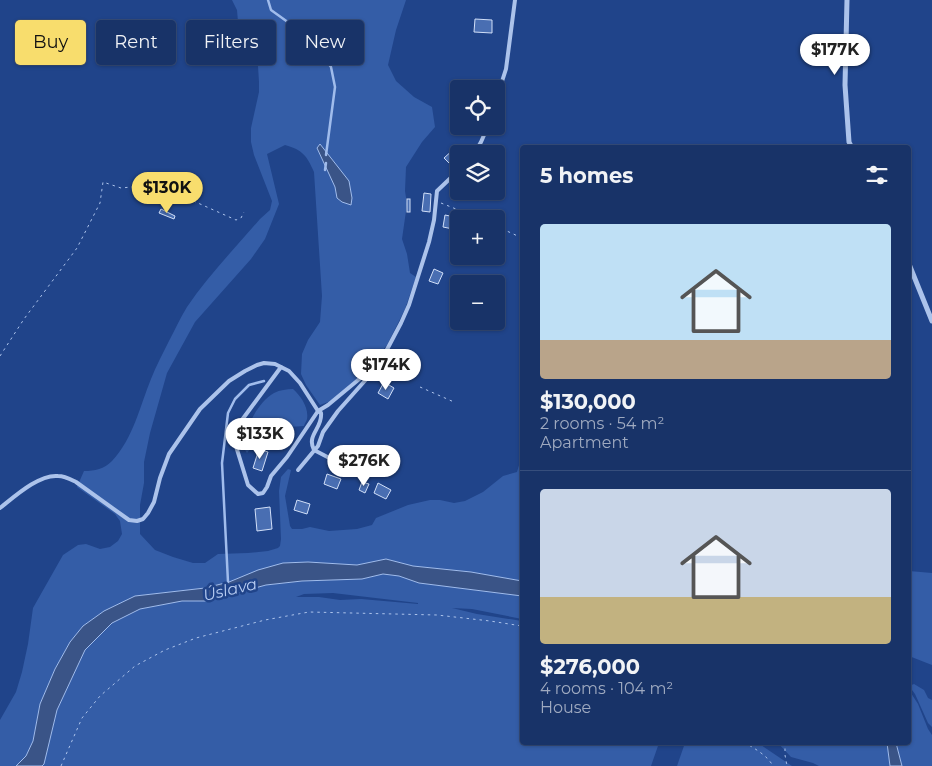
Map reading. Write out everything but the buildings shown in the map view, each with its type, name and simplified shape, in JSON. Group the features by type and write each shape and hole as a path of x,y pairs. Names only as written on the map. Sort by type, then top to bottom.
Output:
{"street":[{"path":"847,0 845,85 850,145"},
{"path":"911,269 932,321"}],"lane":[{"path":"502,80 506,69 515,0"},
{"path":"281,367 236,428 234,435 248,485 258,494 263,493 271,476 318,411 328,405 382,359 409,305 430,242 437,191 450,178"},
{"path":"0,508 22,491 43,479 56,475 68,477 129,520 137,521 143,519 154,502 169,454 200,409 229,380 264,363 275,364 289,371 321,413 322,418 312,438 311,445 314,450 362,474"},
{"path":"298,470 318,446 323,432 338,411 370,375 375,366"}],"path":[{"path":"0,356 24,319 77,248 100,203 103,182 121,188 151,185 162,187 236,220 241,218 244,212"},
{"path":"436,201 458,210"},
{"path":"505,230 520,237"},
{"path":"420,387 454,402"},
{"path":"62,766 82,718 100,696 135,666 165,650 196,638 265,620 310,612 437,615 520,626"},
{"path":"748,745 762,754 773,766"},
{"path":"786,745 787,766"}],"shaded area":[{"path":"232,0 406,0 396,30 388,65 396,81 414,97 432,107 435,127 422,142 406,167 405,191 407,204 402,239 410,273 416,277 405,309 387,345 366,371 331,401 320,405 301,374 302,354 308,340 320,322 322,296 314,172 304,154 291,147 285,145 267,154 279,204 265,239 251,259 195,322 167,373 144,462 144,483 140,505 140,534 155,550 193,563 205,563 218,554 268,551 280,546 279,491 281,477 288,469 291,470 285,496 290,526 292,529 310,527 329,531 357,529 372,525 376,518 408,505 430,500 454,503 465,501 483,492 503,476 517,472 520,462 520,581 471,572 413,566 386,559 357,565 308,562 283,563 229,582 205,588 135,596 104,611 83,626 70,642 55,669 40,704 33,741 26,756 16,766 0,766 0,720 16,692 22,672 33,608 63,555 78,545 86,544 100,549 110,547 118,541 122,534 120,521 115,514 77,487 84,471 103,468 119,452 131,433 157,364 187,307 222,262 270,210 272,201 254,155 251,142 251,128 259,92 257,65 276,65 276,20 238,20 237,10"},
{"path":"293,389 306,407 307,419 304,426 289,427 283,425 271,427 261,434 247,453 242,445 250,424 262,403 274,393"},
{"path":"911,571 932,573 932,665 911,657"},
{"path":"383,574 399,576 419,583 520,596 520,619 472,609 452,608 520,621 520,745 658,745 651,766 42,766 57,710 85,650 112,623 140,609 182,601 207,601 266,585 302,581 362,579","holes":["333,593 418,604 361,599 340,600 319,597 296,597 304,594"]},
{"path":"914,684 924,690 928,698 932,700 932,727 928,723 911,685"},
{"path":"911,693 932,735 932,766 902,766 897,745 911,745"},
{"path":"684,745 761,745 792,766 677,766"},
{"path":"780,745 887,745 890,766 819,766 791,757"}],"water":[{"path":"320,144 349,181 352,198 351,205 337,198 335,187 317,148"},
{"name":"Úslava","path":"386,559 413,566 471,572 520,581 520,596 419,583 399,576 383,574 362,579 302,581 266,585 207,601 182,601 140,609 112,623 85,650 57,710 44,764 42,766 16,766 26,756 33,741 40,704 55,669 70,642 83,626 104,611 135,596 205,588 229,582 258,570 283,563 308,562 357,565"},
{"path":"887,745 897,745 902,766 890,766"}],"waterway":[{"path":"268,0 271,10 310,38 331,67 335,87 326,155"},
{"path":"325,170 326,163"},
{"name":"Úslava","path":"228,582 222,463 228,413 235,399 249,385 264,381"}]}
